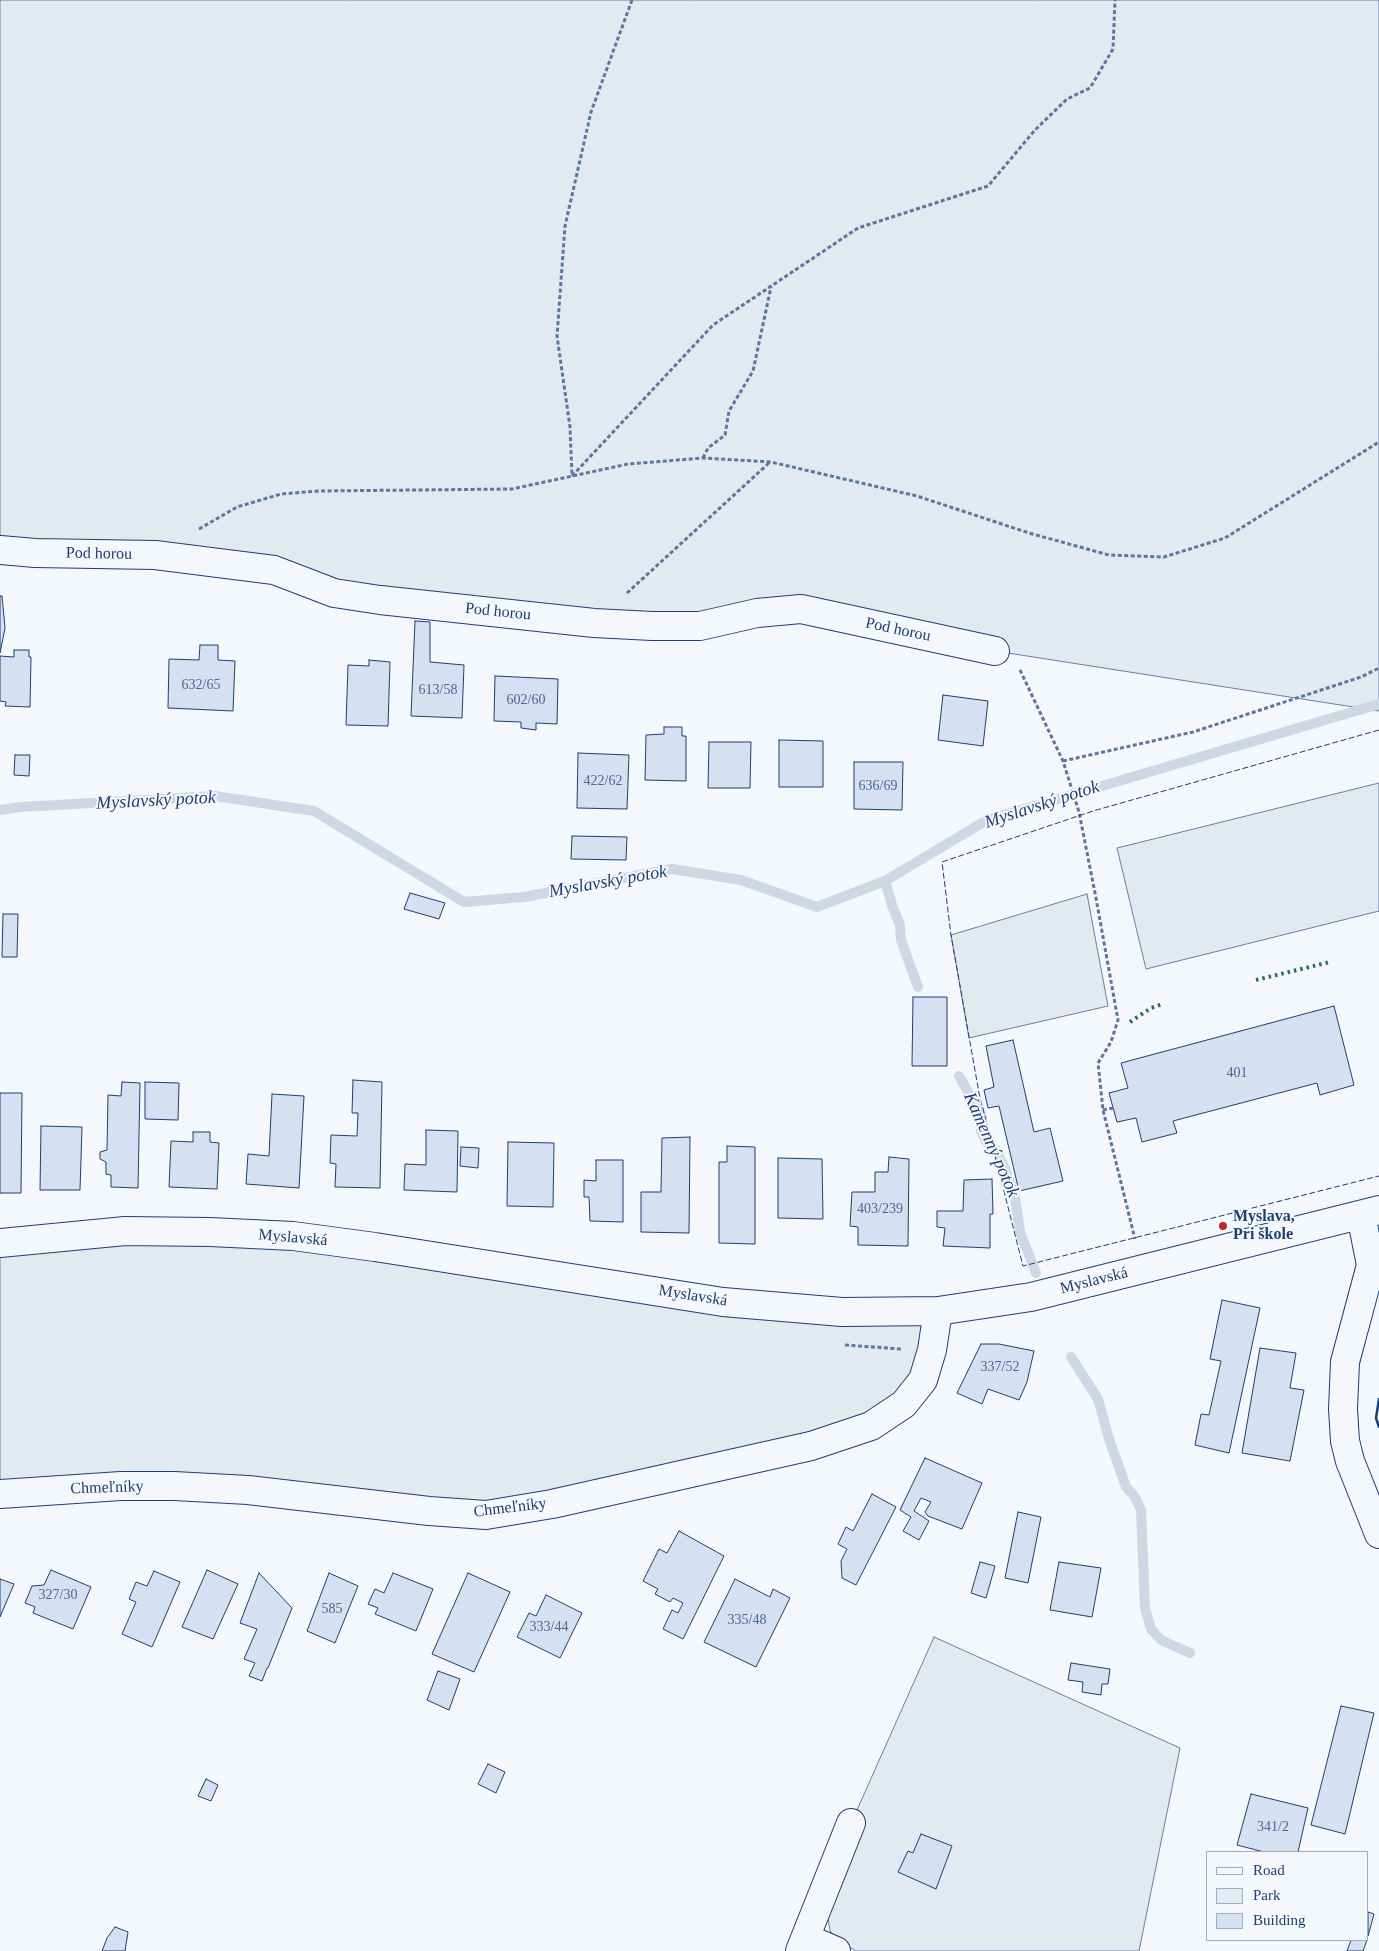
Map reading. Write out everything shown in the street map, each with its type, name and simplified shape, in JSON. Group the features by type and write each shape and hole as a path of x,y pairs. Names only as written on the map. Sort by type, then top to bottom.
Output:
{"street":[{"name":"Pod horou","path":"0,550 35,553 165,556 274,570 334,593 371,599 594,623 700,626 757,613 801,609 995,651"},
{"name":"Myslavská","path":"0,1243 125,1231 210,1232 293,1236 375,1247 724,1302 842,1312 938,1310 1031,1296 1370,1212"},
{"path":"1370,1212 1375,1266 1344,1362 1343,1409 1345,1440 1350,1461 1379,1534"},
{"name":"Chmeľníky","path":"0,1494 122,1486 174,1486 248,1490 429,1511 486,1515 552,1504 811,1446 871,1426 904,1404 923,1380 932,1350 938,1310"},
{"path":"836,1951 803,1945 852,1823"}],"path":[{"path":"572,476 570,427 557,336 565,226 591,112 632,0"},
{"path":"572,476 713,325 858,228 988,186 1035,130 1067,99 1090,88 1113,49 1115,0"},
{"path":"703,458 708,448 725,435 730,411 753,371 771,287"},
{"path":"196,531 237,507 281,494 319,491 512,489 628,464 703,458 771,462 917,496 1029,533 1109,555 1164,557 1225,538 1379,442"},
{"path":"594,623 771,462"},
{"path":"995,651 1013,657 1063,761 1079,812 1118,1020 1111,1042 1098,1063 1103,1110 1142,1269"},
{"path":"1063,761 1193,732 1361,677 1379,668"},
{"path":"1103,1110 1113,1108"},
{"path":"842,1345 932,1350"}],"green space":[{"path":"0,0 1379,0 1379,711 995,651 801,609 594,623 274,570 0,550"},
{"path":"1379,783 1379,911 1146,969 1117,848"},
{"path":"1087,894 1108,1006 969,1038 951,935"},
{"path":"125,1231 625,1286 938,1311 932,1350 871,1426 486,1515 248,1490 0,1494 0,1243"},
{"path":"934,1637 1180,1748 1139,1951 856,1951 837,1939 830,1931 828,1918 853,1819"}],"building":[{"path":"0,596 2,596 5,628 0,653"},
{"path":"415,621 430,622 430,662 464,665 462,718 411,716"},
{"path":"200,645 218,645 218,660 235,661 233,711 168,708 169,659 199,660"},
{"path":"14,650 29,650 29,657 31,657 30,707 5,706 6,702 0,701 0,656 14,657"},
{"path":"369,660 390,662 388,726 346,725 348,665 369,666"},
{"path":"495,676 558,679 557,724 536,723 536,730 521,728 521,722 494,721"},
{"path":"943,695 988,701 983,746 938,740"},
{"path":"664,727 682,727 682,736 686,736 686,781 645,780 646,735 664,734"},
{"path":"779,740 823,741 823,787 779,787"},
{"path":"709,742 751,742 750,788 708,788"},
{"path":"578,753 629,755 627,809 577,808"},
{"path":"15,755 30,755 29,776 14,775"},
{"path":"854,762 903,762 902,810 854,809"},
{"path":"572,836 627,837 626,860 571,859"},
{"path":"410,893 445,903 439,919 404,909"},
{"path":"3,914 18,914 17,957 2,957"},
{"path":"913,997 947,997 947,1066 912,1066"},
{"path":"1334,1006 1354,1085 1320,1095 1317,1083 1173,1121 1177,1133 1142,1142 1136,1118 1117,1122 1109,1093 1128,1088 1121,1063"},
{"path":"1013,1040 1034,1132 1050,1128 1063,1181 1019,1191 999,1106 988,1108 984,1090 994,1087 986,1046"},
{"path":"353,1080 382,1082 380,1188 335,1187 336,1164 330,1163 331,1135 357,1136 358,1113 352,1113"},
{"path":"122,1082 140,1083 138,1188 111,1187 111,1175 106,1174 106,1162 100,1159 100,1152 107,1150 108,1095 121,1096"},
{"path":"145,1082 179,1083 178,1120 145,1119"},
{"path":"0,1093 22,1093 21,1193 0,1193"},
{"path":"272,1094 304,1096 299,1188 246,1184 248,1154 269,1156"},
{"path":"41,1126 82,1127 80,1190 40,1190"},
{"path":"426,1130 458,1131 457,1192 404,1190 405,1164 426,1165"},
{"path":"193,1132 210,1132 210,1142 219,1143 217,1189 169,1187 171,1141 193,1142"},
{"path":"690,1137 689,1233 641,1232 641,1192 661,1192 662,1138"},
{"path":"508,1142 554,1143 553,1207 507,1206"},
{"path":"727,1146 755,1147 755,1244 719,1243 719,1162 727,1162"},
{"path":"461,1147 479,1148 478,1168 460,1166"},
{"path":"889,1157 909,1159 908,1246 858,1245 858,1227 850,1226 852,1192 875,1192 875,1172 888,1172"},
{"path":"778,1158 822,1159 823,1219 778,1218"},
{"path":"596,1160 623,1160 623,1222 590,1221 589,1197 584,1197 584,1180 596,1181"},
{"path":"992,1179 993,1214 990,1214 990,1248 943,1246 945,1228 937,1227 937,1211 963,1211 964,1180"},
{"path":"1222,1300 1260,1308 1229,1453 1195,1445 1201,1414 1209,1415 1221,1361 1210,1359"},
{"path":"981,1344 999,1344 1034,1351 1027,1382 1019,1400 988,1389 982,1404 957,1393"},
{"path":"1260,1348 1296,1353 1290,1388 1304,1390 1290,1461 1242,1453"},
{"path":"925,1458 982,1483 962,1529 928,1516 925,1512 931,1502 921,1498 914,1511 929,1521 919,1540 903,1531 911,1517 900,1510"},
{"path":"872,1494 896,1507 856,1585 842,1578 841,1561 847,1549 838,1544 846,1527 853,1531"},
{"path":"1018,1512 1041,1517 1028,1583 1005,1578"},
{"path":"679,1531 724,1556 683,1639 663,1629 672,1610 678,1613 683,1603 673,1598 670,1602 655,1594 658,1589 643,1581 659,1549 667,1553"},
{"path":"980,1562 995,1566 986,1598 971,1593"},
{"path":"1059,1562 1101,1568 1092,1617 1050,1610"},
{"path":"51,1570 91,1587 73,1629 33,1613 35,1607 25,1603 32,1586 44,1585"},
{"path":"207,1570 238,1584 213,1639 182,1627"},
{"path":"154,1571 180,1582 152,1647 122,1634 136,1602 129,1599 136,1582 147,1586"},
{"path":"259,1573 292,1608 262,1681 249,1676 255,1663 244,1659 257,1629 240,1623"},
{"path":"329,1573 358,1586 335,1643 307,1631"},
{"path":"393,1573 433,1589 416,1631 375,1614 378,1608 368,1604 375,1589 384,1593"},
{"path":"468,1573 510,1592 474,1672 432,1654"},
{"path":"0,1579 14,1584 0,1617"},
{"path":"735,1579 770,1597 773,1589 790,1598 756,1667 704,1642"},
{"path":"546,1595 582,1613 560,1658 517,1637 529,1613 536,1616"},
{"path":"1071,1663 1110,1669 1108,1684 1102,1684 1101,1695 1082,1692 1083,1682 1068,1680"},
{"path":"438,1671 460,1679 449,1710 427,1700"},
{"path":"1341,1706 1374,1713 1345,1834 1311,1825"},
{"path":"488,1764 505,1772 496,1793 478,1784"},
{"path":"206,1779 218,1785 211,1801 198,1796"},
{"path":"1251,1794 1308,1808 1298,1851 1260,1851 1237,1845"},
{"path":"921,1834 952,1846 936,1889 898,1872 908,1851 913,1853"},
{"path":"1369,1912 1374,1914 1369,1932"},
{"path":"115,1927 128,1932 125,1951 102,1951 107,1938"},
{"path":"1351,1941 1367,1941 1363,1951 1347,1951"}],"waterway":[{"name":"Myslavský potok","path":"0,810 21,807 215,796 314,811 464,902 524,897 672,869 741,880 817,907 885,881 987,820 1379,704"},
{"name":"Kamenný potok","path":"885,881 900,925 901,940 918,987"},
{"name":"Kamenný potok","path":"959,1076 980,1113 982,1118 981,1131 991,1148 996,1150 1005,1169 1015,1197 1020,1232 1036,1273"},
{"name":"Kamenný potok","path":"1071,1357 1098,1399 1109,1439 1126,1487 1135,1497 1141,1510 1145,1608 1151,1629 1161,1640 1190,1653"}],"hedge":[{"path":"1256,980 1330,962"},
{"path":"1130,1022 1151,1008 1163,1004"}],"fence":[{"path":"1379,730 1093,811 942,862 951,935 979,1093 1023,1266 1379,1176"}],"wall":[{"path":"1379,1399 1376,1418 1379,1427"}],"place":[{"name":"Myslava, Pri škole","path":"1223,1226"}]}
